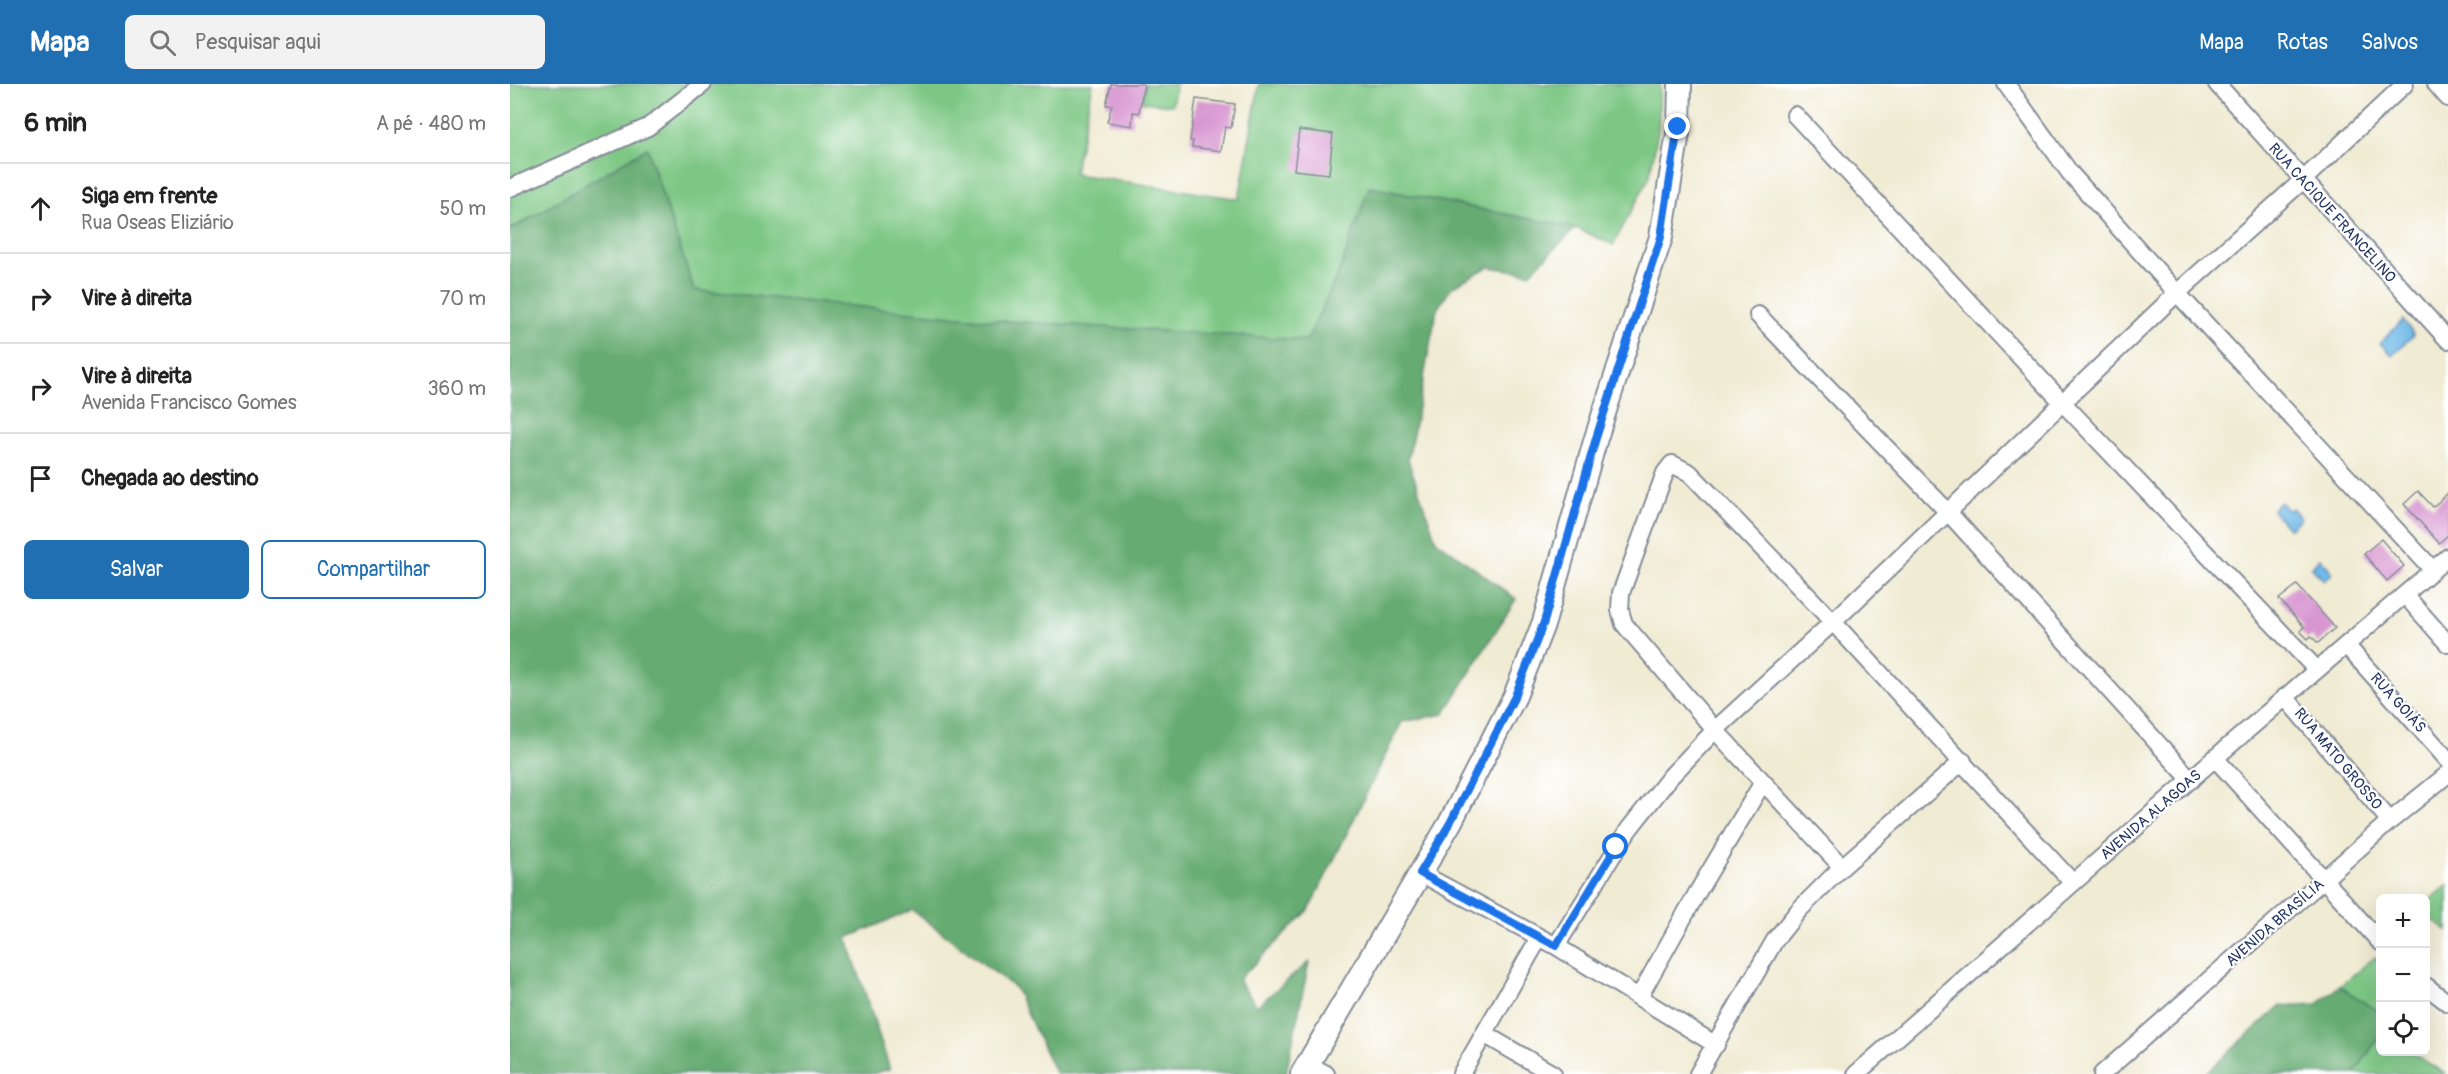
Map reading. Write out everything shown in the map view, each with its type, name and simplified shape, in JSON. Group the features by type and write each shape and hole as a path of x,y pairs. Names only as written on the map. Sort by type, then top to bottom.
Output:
{"main road":[{"path":"1312,1071 1420,873 1450,823 1515,696 1544,622 1596,438 1661,237 1678,127 1680,84"}],"street":[{"path":"510,188 648,127 704,84"},
{"path":"2006,84 2070,173 2433,570"},
{"name":"RUA CACIQUE FRANCELINO","path":"2217,84 2302,181 2448,340"},
{"path":"1556,946 1616,847 1671,776 1715,730 1833,622 2177,292 2302,181 2405,84"},
{"path":"2436,84 2448,98"},
{"path":"1795,115 2062,402 2317,670"},
{"path":"1758,315 1947,511 2191,780"},
{"path":"1842,867 1715,730 1624,624 1620,610 1621,593 1665,472 1672,464 1690,473 1833,622 2073,883"},
{"name":"AVENIDA ALAGOAS","path":"1856,1074 2215,758 2448,557"},
{"path":"2405,595 2448,644"},
{"name":"RUA GOIÁS","path":"2347,646 2448,760"},
{"name":"RUA MATO GROSSO","path":"2285,697 2390,821"},
{"path":"2215,758 2376,938"},
{"path":"1698,1074 1775,940 1799,910 1842,867 1962,761"},
{"name":"AVENIDA BRASÍLIA","path":"2102,1074 2390,821 2448,774"},
{"path":"1639,997 1763,782"},
{"path":"1420,873 1556,946 1716,1045"},
{"path":"1461,1074 1539,938"},
{"path":"2430,989 2448,1003"},
{"path":"1484,1034 1552,1074"}],"green space":[{"path":"510,84 1093,84 1074,174 1239,199 1259,84 1660,84 1658,132 1649,178 1613,245 1576,228 1370,187 1341,267 1308,341 990,320 694,290 647,148 510,230"},
{"path":"1145,84 1176,84 1172,105 1142,102"},
{"path":"647,148 694,290 990,320 1307,340 1341,267 1369,187 1576,228 1530,273 1488,267 1452,287 1437,309 1408,460 1436,540 1516,599 1444,714 1402,722 1309,910 1238,980 1257,1006 1309,962 1286,1074 1056,1074 1015,988 912,910 847,938 890,1069 872,1074 510,1074 510,230"},
{"path":"2448,885 2448,931 2430,919 2430,900"},
{"path":"2375,957 2376,1056 2417,1056 2446,1074 2205,1074 2280,1006 2318,1004"},
{"path":"2339,986 2376,1009 2376,1042 2354,1074 2205,1074 2280,1006 2318,1004"}],"water":[{"path":"2403,320 2414,335 2392,355 2380,343"},
{"path":"2280,502 2288,511 2292,508 2301,518 2289,529 2272,510"},
{"path":"2320,558 2333,573 2324,581 2311,567"}],"building":[{"path":"1111,84 1144,84 1139,113 1133,112 1132,126 1107,122 1112,105 1106,105"},
{"path":"1196,99 1235,104 1231,128 1225,127 1221,151 1192,147 1193,141 1190,141"},
{"path":"1299,130 1333,134 1329,174 1294,170"},
{"path":"2418,491 2433,507 2448,493 2448,535 2439,543 2404,504"},
{"path":"2381,539 2404,566 2387,581 2364,554"},
{"path":"2297,585 2335,628 2318,643 2311,636 2308,639 2300,631 2304,627 2279,599"}],"route":[{"path":"1616,847 1556,946 1420,873 1450,823 1515,696 1544,622 1596,438 1661,237 1678,127"}]}
